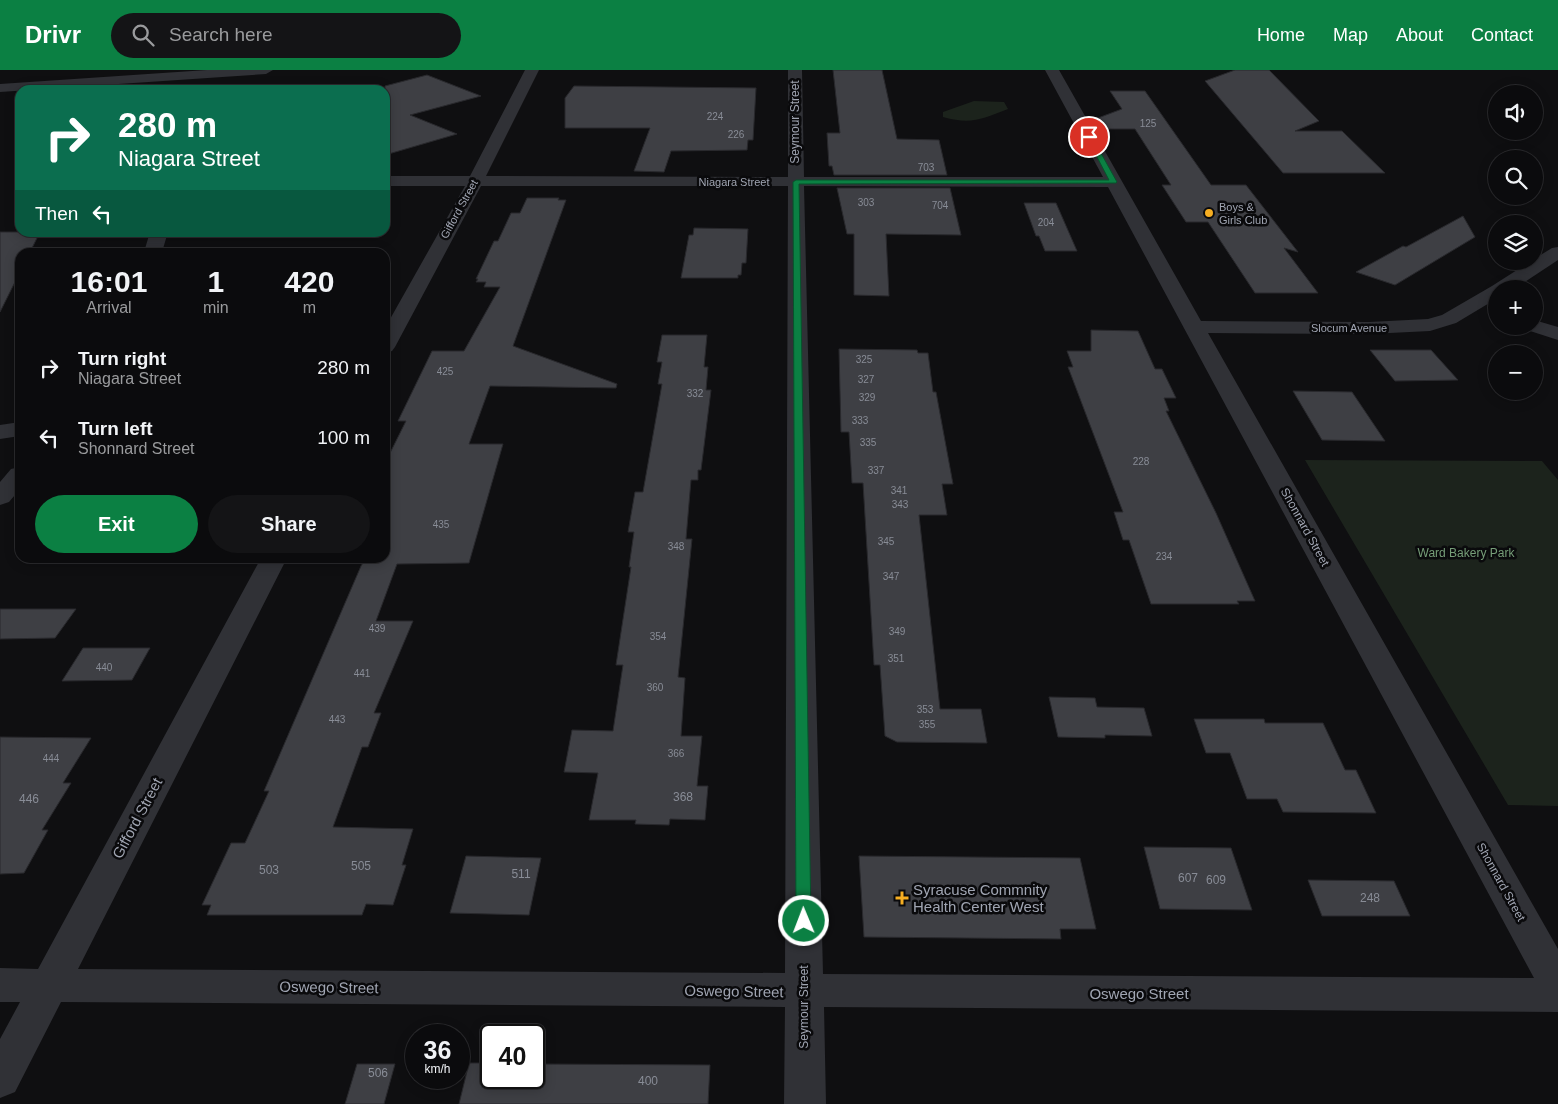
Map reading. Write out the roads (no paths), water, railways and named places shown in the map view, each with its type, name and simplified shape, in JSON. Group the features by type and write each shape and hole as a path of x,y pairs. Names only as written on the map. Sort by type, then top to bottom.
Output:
{"street":[{"path":"38,85 205,72 266,70"},
{"name":"Gifford Street","path":"390,337 475,181 532,70"},
{"name":"Seymour Street","path":"795,70 805,1104"},
{"name":"Shonnard Street","path":"1052,70 1558,985"},
{"path":"202,85 205,72"},
{"path":"0,88 15,87"},
{"name":"Niagara Street","path":"390,181 1114,182"},
{"path":"1514,280 1558,252"},
{"name":"Slocum Avenue","path":"1194,327 1409,327 1430,325 1450,319 1488,296"},
{"path":"1474,306 1488,310"},
{"path":"1543,329 1558,334"},
{"path":"0,432 15,430"},
{"path":"0,497 15,480"},
{"name":"Gifford Street","path":"0,1079 271,563"},
{"name":"Oswego Street","path":"0,985 1558,996"}],"place":[{"name":"Boys & Girls Club","path":"1209,213"},
{"name":"Syracuse Commnity Health Center West","path":"902,898"}],"park label":[{"name":"Ward Bakery Park","path":"1466,553"}]}
